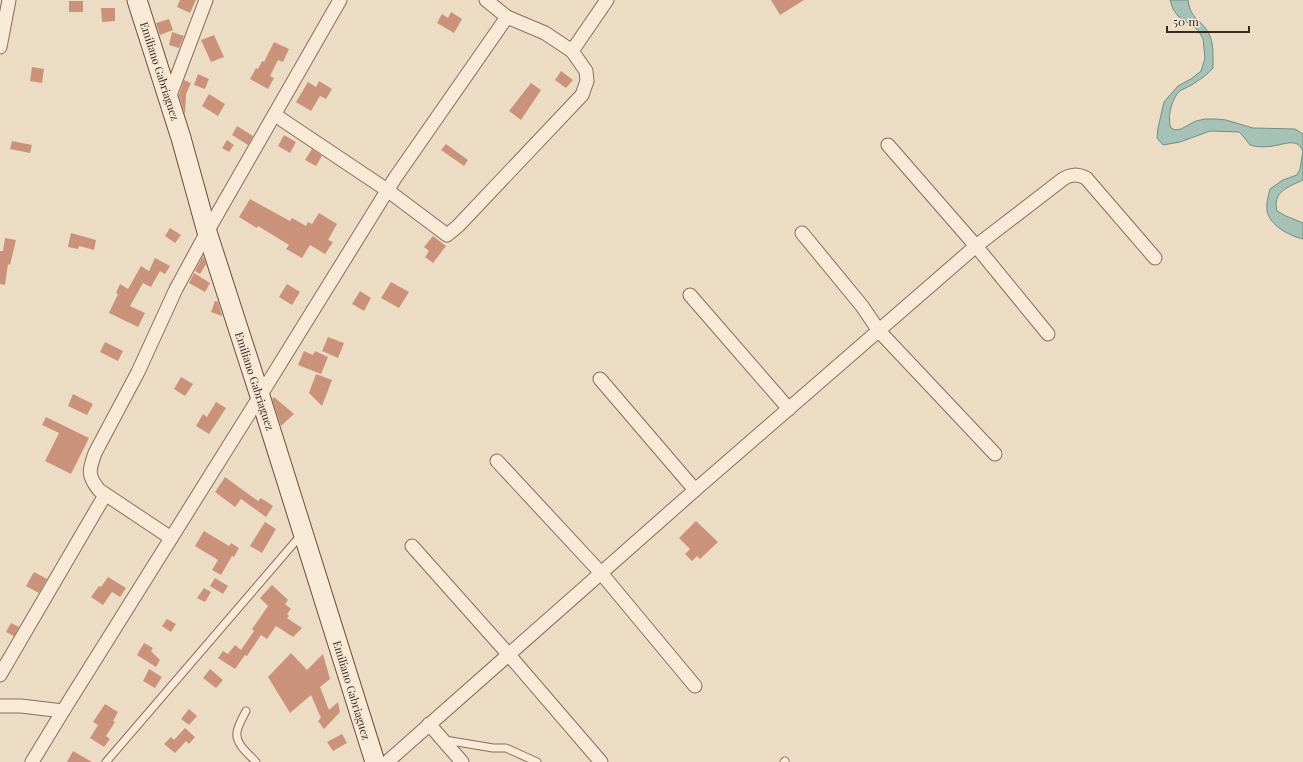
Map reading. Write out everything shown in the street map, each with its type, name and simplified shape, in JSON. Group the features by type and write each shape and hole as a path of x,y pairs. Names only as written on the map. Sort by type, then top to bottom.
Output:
{"main road":[{"name":"Emiliano Gabriaguez","path":"137,0 182,138 207,232 375,762"}],"street":[{"path":"0,47 9,0"},
{"path":"169,98 206,0"},
{"path":"171,538 99,490 91,480 90,467 95,453 138,372 176,289 340,0"},
{"path":"274,115 387,190 447,235 458,226 582,95 587,81 586,70 572,51 545,33 507,17 486,0"},
{"path":"572,51 607,0"},
{"path":"32,762 62,711 260,396 387,190 507,17"},
{"path":"888,145 976,246 1048,334"},
{"path":"386,762 695,490 976,246 1063,179 1076,175 1086,178 1155,258"},
{"path":"802,234 862,306 879,331 995,454"},
{"path":"690,295 789,408"},
{"path":"600,379 695,490"},
{"path":"497,461 601,573 695,686"},
{"path":"0,675 105,495"},
{"path":"412,546 601,762"},
{"path":"0,706 21,706 62,711"},
{"path":"429,724 462,762"}],"lane":[{"path":"106,762 303,533"},
{"path":"246,711 236,732 237,739 256,762"},
{"path":"442,740 493,748 506,748 537,762"}],"shaded area":[{"path":"1170,0 1188,0 1191,12 1209,34 1212,42 1213,55 1213,68 1199,80 1178,92 1175,97 1171,106 1169,120 1171,128 1175,130 1181,129 1196,121 1217,119 1226,120 1253,128 1295,129 1303,134 1303,151 1296,143 1286,143 1264,147 1250,145 1239,132 1210,131 1180,142 1163,145 1157,138 1164,102 1178,86 1191,79 1201,71 1205,58 1203,39 1198,30 1178,16 1173,9"},
{"path":"1303,151 1303,180 1282,191 1276,204 1277,211 1303,223 1303,239 1287,233 1276,226 1267,211 1267,200 1270,189 1283,180 1297,175 1300,169"}],"building":[{"path":"180,0 196,0 190,13 177,7"},
{"path":"771,0 804,0 780,15"},
{"path":"69,1 83,1 83,12 69,12"},
{"path":"101,8 115,8 115,21 102,22"},
{"path":"451,12 462,19 454,33 437,23 442,14 448,18"},
{"path":"169,19 173,30 160,35 156,23"},
{"path":"172,32 184,36 179,48 169,45"},
{"path":"214,35 224,57 211,62 201,40"},
{"path":"274,42 289,49 283,62 278,60 270,76 274,78 268,89 250,79 256,68 258,69 262,61 264,62"},
{"path":"32,67 44,69 42,83 30,81"},
{"path":"561,71 573,80 566,88 555,80"},
{"path":"198,74 209,79 205,89 194,85"},
{"path":"184,80 191,83 186,94 185,115 179,95"},
{"path":"319,81 332,89 326,99 320,96 311,111 296,102 308,82 316,87"},
{"path":"531,83 541,90 521,120 509,111"},
{"path":"209,94 225,104 218,116 202,106"},
{"path":"237,126 253,136 248,145 232,135"},
{"path":"284,135 296,142 290,153 278,146"},
{"path":"227,140 234,145 229,152 222,148"},
{"path":"12,141 32,145 30,153 10,149"},
{"path":"446,144 468,160 464,166 441,150"},
{"path":"312,149 322,156 316,166 305,160"},
{"path":"250,199 290,221 292,218 306,226 308,222 312,224 319,213 337,224 328,240 333,242 325,254 310,245 302,258 286,249 289,245 258,226 257,228 239,217"},
{"path":"170,228 181,235 175,243 165,236"},
{"path":"71,233 96,240 94,250 79,246 78,249 68,247"},
{"path":"433,236 446,246 433,263 425,257 429,251 424,247"},
{"path":"5,238 16,240 10,265 8,264 5,285 0,284 0,251 3,251"},
{"path":"203,256 206,264 200,274 195,271"},
{"path":"155,258 170,266 165,274 160,271 151,287 143,283 130,306 145,313 138,327 109,313 118,294 116,293 120,284 128,289 141,266 149,271"},
{"path":"194,273 210,283 205,292 189,283"},
{"path":"391,282 409,292 399,308 381,298"},
{"path":"287,284 300,292 292,305 279,297"},
{"path":"360,291 371,298 364,311 352,304"},
{"path":"215,301 218,302 222,316 211,312"},
{"path":"328,337 344,343 338,358 322,351"},
{"path":"105,342 123,351 118,361 100,352"},
{"path":"304,351 313,355 315,351 328,357 321,374 298,365"},
{"path":"316,374 332,380 322,406 309,393"},
{"path":"181,377 193,384 185,396 174,389"},
{"path":"73,394 93,404 87,415 68,406"},
{"path":"274,397 294,414 281,426 272,399"},
{"path":"216,402 226,408 209,434 196,426 203,414 207,417"},
{"path":"46,417 89,438 71,474 45,461 59,433 42,425"},
{"path":"225,477 258,501 261,498 273,506 266,517 241,499 235,507 215,492"},
{"path":"696,521 718,542 700,559 697,556 692,561 685,554 690,549 679,538"},
{"path":"265,522 276,529 262,553 250,546"},
{"path":"204,531 229,546 231,543 239,548 234,557 232,556 221,575 212,570 218,560 195,546"},
{"path":"34,572 47,579 39,593 26,586"},
{"path":"108,577 126,588 120,597 112,592 103,605 91,597"},
{"path":"215,578 228,586 223,594 210,586"},
{"path":"272,585 288,600 285,604 291,609 287,614 289,616 287,618 302,628 293,637 276,626 267,639 261,635 247,656 245,655 235,669 218,658 223,651 228,654 235,645 241,650 254,631 252,629 268,606 260,598"},
{"path":"204,588 211,592 205,602 197,598"},
{"path":"167,619 176,624 171,632 162,626"},
{"path":"11,623 19,627 14,636 6,632"},
{"path":"144,643 153,648 151,651 160,660 156,667 137,655"},
{"path":"291,653 307,670 323,654 330,679 320,687 329,710 338,702 340,712 324,729 318,721 321,718 311,695 290,713 268,677"},
{"path":"149,669 162,677 155,688 143,681"},
{"path":"210,669 223,680 216,688 203,678"},
{"path":"105,704 118,712 113,721 115,722 106,736 110,739 104,747 90,738 98,725 93,722"},
{"path":"189,709 197,716 189,725 181,719"},
{"path":"185,728 195,737 189,744 186,741 175,753 164,744 171,737 174,740"},
{"path":"342,734 347,743 333,751 327,742"},
{"path":"73,751 92,762 67,762"}]}
